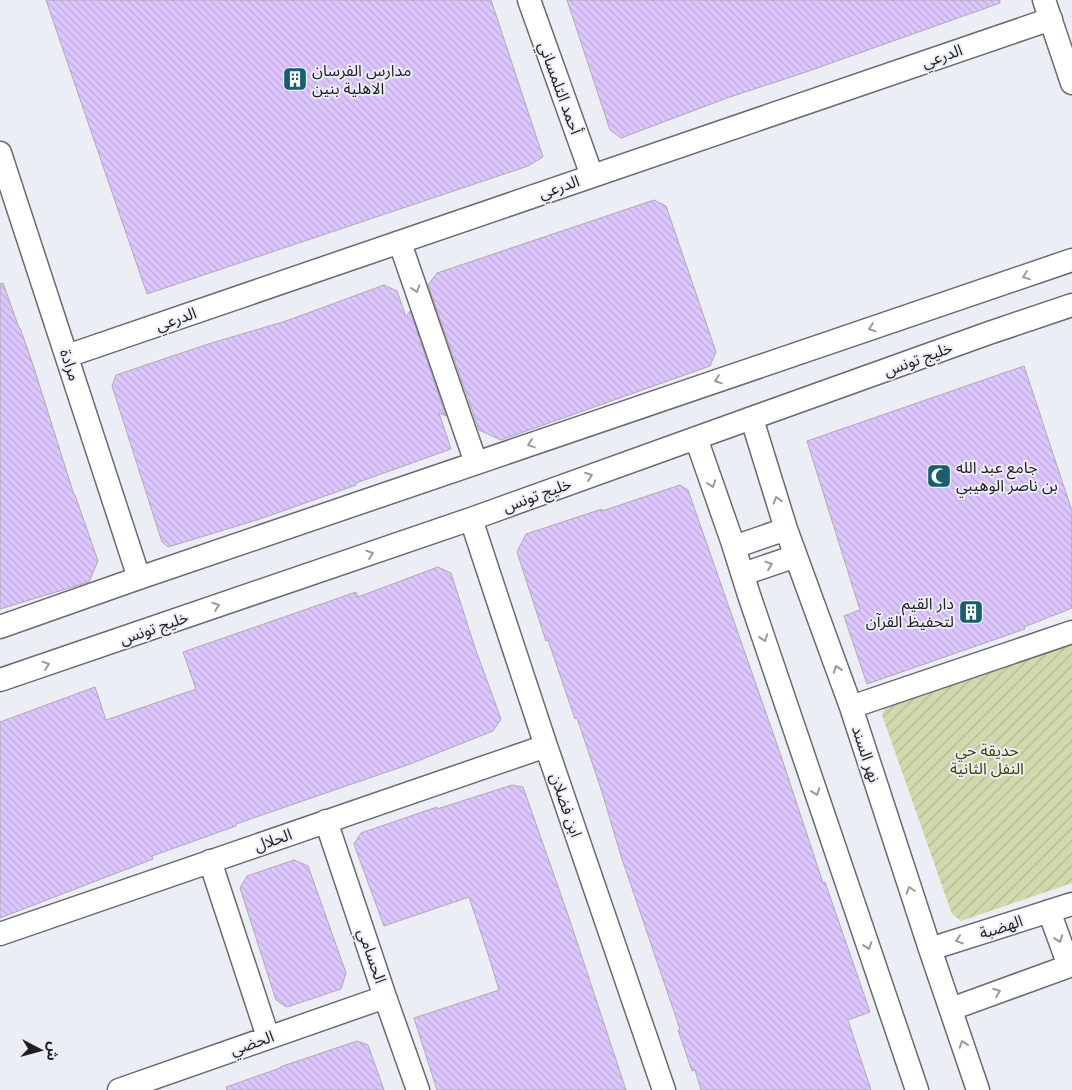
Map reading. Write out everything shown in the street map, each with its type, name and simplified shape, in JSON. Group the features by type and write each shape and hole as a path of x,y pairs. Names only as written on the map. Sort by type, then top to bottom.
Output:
{"street":[{"name":"أحمد التلمساني","path":"529,0 592,176"},
{"name":"الدرعي","path":"67,356 592,176 1048,10"},
{"path":"1048,10 1072,83"},
{"name":"مرادة","path":"0,153 139,578"},
{"path":"400,242 476,463"},
{"path":"0,627 1072,260"},
{"name":"خليج تونس","path":"0,680 471,519 1072,305"},
{"name":"نهر السند","path":"752,418 786,529 851,707 978,1090"},
{"path":"696,438 917,1090"},
{"name":"ابن فضلان","path":"471,519 546,746 664,1090"},
{"path":"734,547 786,529"},
{"path":"743,574 796,556"},
{"path":"851,707 1072,632"},
{"name":"الحلال","path":"0,934 546,746"},
{"name":"الحسامي","path":"326,821 418,1090"},
{"path":"210,861 268,1037"},
{"name":"الهضبة","path":"930,949 1072,904"},
{"path":"951,1009 1070,965 1049,912"},
{"name":"الحضي","path":"119,1090 385,997"}],"green space":[{"name":"حديقة حي النفل الثانية","path":"1072,639 1072,883 961,921 952,914 882,715 888,702"}],"building":[{"name":"مدارس الفرسان الاهلية بنين","path":"46,0 491,0 543,157 528,166 147,294"},
{"path":"567,0 1000,0 1000,3 727,98 621,138 610,130"},
{"path":"654,200 666,206 716,352 710,366 501,440 479,430 428,285 437,273"},
{"path":"3,283 34,368 74,495 98,561 89,582 0,609 0,284"},
{"path":"384,285 397,291 406,317 410,311 446,416 439,413 451,449 260,519 168,547 162,542 112,386 116,375 205,345 286,321"},
{"name":"جامع عبد الله بن ناصر الوهيبي","path":"1024,366 1072,511 1072,608 1024,627 1025,629 867,684 844,616 860,610 807,441"},
{"path":"680,485 688,490 781,756 823,883 825,882 870,1012 848,1020 871,1090 701,1090 695,1070 692,1071 678,1030 680,1029 621,856 577,718 575,719 548,640 546,641 517,552 526,534"},
{"path":"438,567 451,573 475,648 501,719 493,731 410,764 236,824 236,826 152,856 153,859 0,918 0,722 95,687 106,720 196,689 183,652 356,592 358,597"},
{"path":"512,785 523,787 626,1090 437,1090 414,1018 499,990 469,897 384,926 354,844 361,833 437,807 437,809"},
{"path":"294,860 308,866 346,973 341,989 287,1007 276,1000 240,888 247,876"},
{"path":"357,1041 368,1045 384,1090 227,1090 226,1087"}],"place":[{"name":"مدارس الفرسان الاهلية بنين","path":"295,79"},
{"name":"جامع عبد الله بن ناصر الوهيبي","path":"939,476"},
{"name":"دار القيم لتحفيظ القرآن","path":"971,612"}]}
